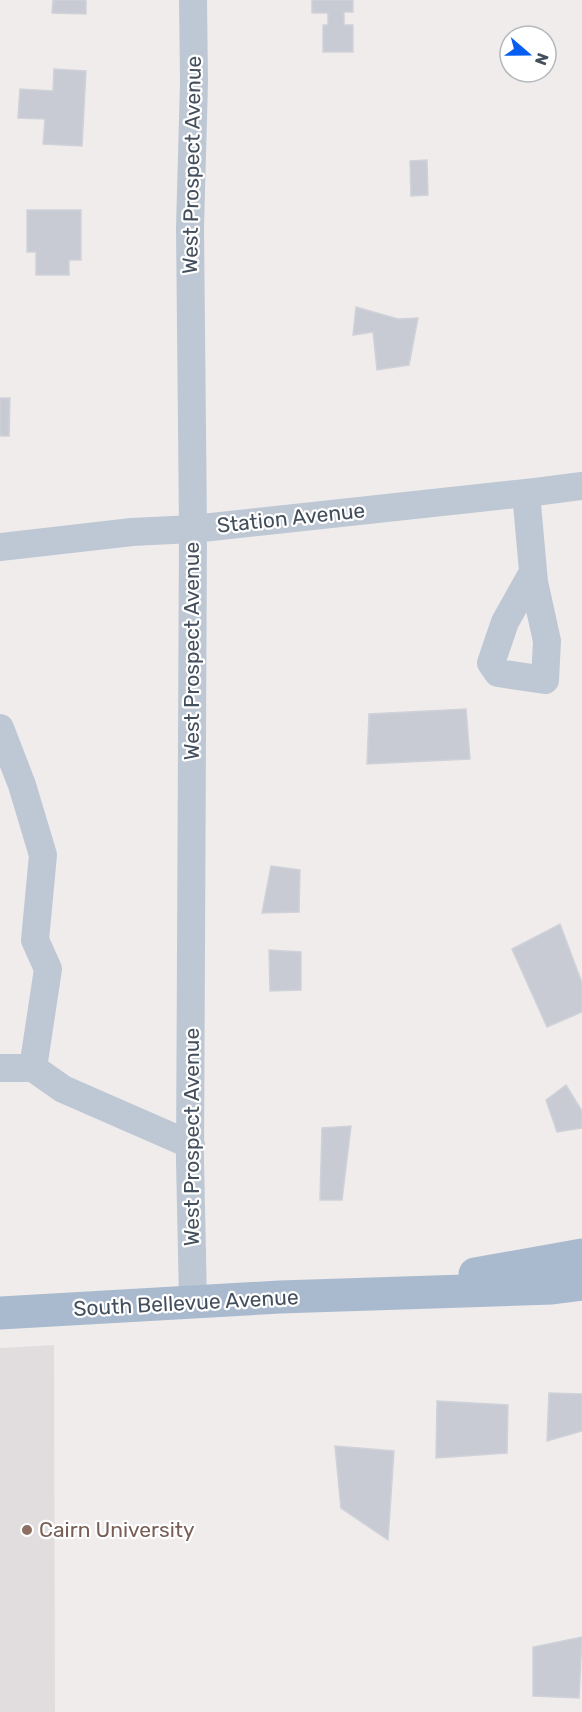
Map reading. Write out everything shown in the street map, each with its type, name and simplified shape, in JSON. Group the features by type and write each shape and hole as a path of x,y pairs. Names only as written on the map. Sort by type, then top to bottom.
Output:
{"main road":[{"name":"South Bellevue Avenue","path":"371,1293 582,1255"},
{"name":"South Bellevue Avenue","path":"0,1313 193,1301 552,1288 582,1284"}],"street":[{"name":"West Prospect Avenue","path":"193,0 194,82 190,228 193,529 191,1145 193,1301"},
{"name":"Station Avenue","path":"0,547 132,532 193,529 582,486"},
{"path":"526,493 533,572"},
{"path":"0,728 22,785 43,855 35,940 48,969 33,1068"},
{"path":"0,1068 33,1068 63,1089 191,1145"}],"shaded area":[{"name":"Cairn University","path":"54,1345 55,1712 0,1712 0,1348"}],"building":[{"path":"53,0 86,0 86,14 52,13"},
{"path":"312,0 353,0 353,12 344,12 344,25 353,25 353,52 323,52 323,25 328,25 328,13 312,13"},
{"path":"54,69 86,71 82,146 43,144 45,119 18,118 20,89 53,91"},
{"path":"427,160 428,195 411,196 410,161"},
{"path":"27,210 81,210 81,260 69,260 69,275 36,275 36,252 27,252"},
{"path":"356,307 398,319 418,318 409,365 377,370 373,332 353,335"},
{"path":"0,398 10,398 9,436 0,436"},
{"path":"466,709 470,759 367,764 369,714"},
{"path":"271,866 300,870 299,912 262,913"},
{"path":"560,924 582,983 582,1012 547,1027 512,949"},
{"path":"269,950 301,952 301,990 270,991"},
{"path":"566,1085 582,1111 582,1128 557,1132 546,1100"},
{"path":"351,1126 342,1200 320,1200 322,1128"},
{"path":"549,1393 582,1394 582,1431 547,1441"},
{"path":"437,1401 508,1405 507,1453 436,1458"},
{"path":"335,1446 394,1451 388,1540 341,1508"},
{"path":"582,1637 579,1698 533,1696 533,1647"}],"place":[{"name":"Cairn University","path":"27,1530"}]}
